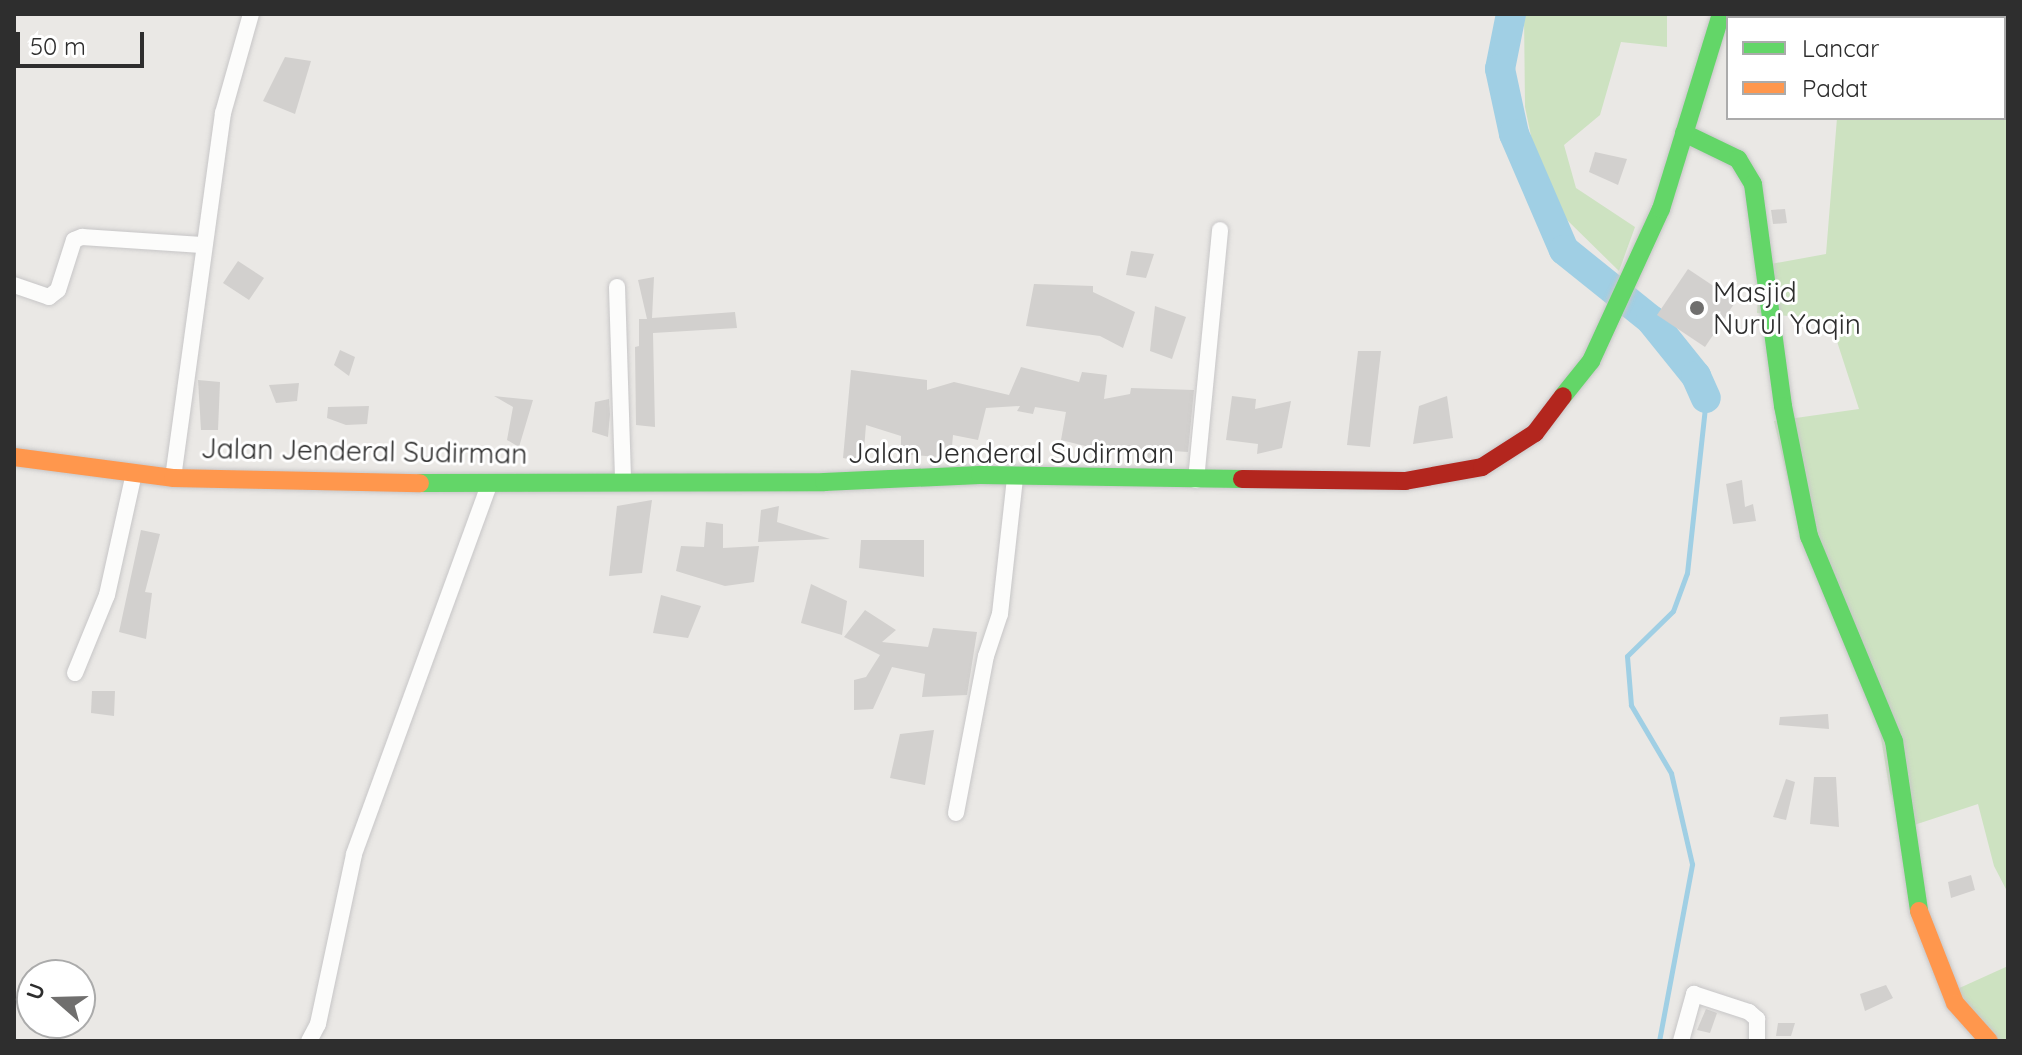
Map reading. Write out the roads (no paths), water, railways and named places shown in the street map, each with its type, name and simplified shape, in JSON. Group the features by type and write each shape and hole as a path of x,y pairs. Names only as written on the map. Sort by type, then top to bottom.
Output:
{"main road":[{"name":"Jalan Jenderal Sudirman","path":"14,457 173,478 490,483 1015,478 1405,481 1482,467 1535,433 1564,402 1614,314 1661,209 1721,14"},
{"path":"1684,133 1738,159 1753,184 1783,406 1809,536 1894,741 1920,918 1955,1003 1989,1041"}],"street":[{"path":"173,478 202,245 223,113 251,14"},
{"path":"1196,480 1220,230"},
{"path":"14,285 49,297 58,290 74,240 82,237 202,245"},
{"path":"617,287 623,480"},
{"path":"75,673 107,595 134,473"},
{"path":"956,813 986,656 1000,614 1015,478"},
{"path":"309,1041 318,1024 354,854 490,483"},
{"path":"1681,1041 1694,994 1749,1012 1757,1019 1757,1041"}],"waterway":[{"path":"1511,14 1500,69 1514,134 1564,250 1651,320 1696,376 1706,398"},
{"path":"1659,1041 1692,864 1671,773 1631,705 1627,656 1673,611 1687,573 1706,398"}],"place":[{"name":"Masjid Nurul Yaqin","path":"1697,308"}]}
